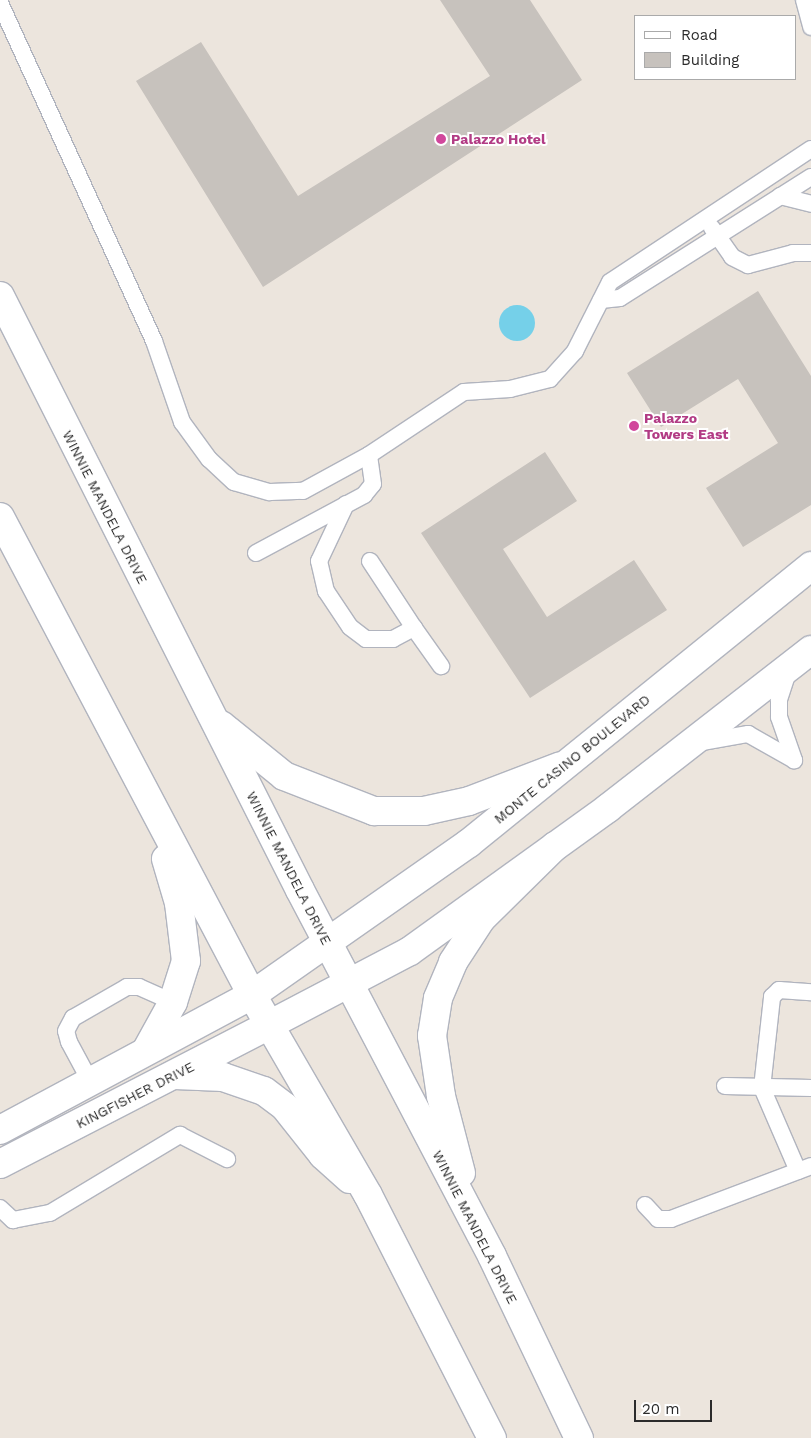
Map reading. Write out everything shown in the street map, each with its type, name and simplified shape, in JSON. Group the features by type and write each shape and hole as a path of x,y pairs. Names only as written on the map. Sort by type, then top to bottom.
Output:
{"main road":[{"name":"WINNIE MANDELA DRIVE","path":"0,296 328,945 492,1256 579,1438"},
{"path":"0,517 148,802 252,995 368,1195 492,1438"},
{"name":"MONTE CASINO BOULEVARD","path":"252,995 328,945 469,844 560,766 811,566"},
{"path":"350,986 410,951 555,846 688,747 804,657"},
{"path":"210,713 284,776 374,811 424,811 469,802 560,766"},
{"path":"146,1051 173,1002 186,961 184,933 148,802"},
{"path":"492,1256 458,1165 432,1036 438,998 453,962 481,919 555,846"},
{"name":"KINGFISHER DRIVE","path":"10,1158 107,1111 269,1025 350,986"},
{"path":"10,1158 3,1129 252,995"},
{"path":"175,1075 223,1077 264,1091 285,1107 323,1155 368,1195"},
{"path":"90,1081 107,1111"}],"lane":[{"path":"804,0 811,27"},
{"path":"0,2 146,323 182,422 209,458 234,482 250,488 303,491 369,455 464,392 510,389 550,379 574,352 610,282 811,149"},
{"path":"601,300 620,298 811,177"},
{"path":"780,196 811,204"},
{"path":"706,219 732,257 748,265 792,253 811,254"},
{"path":"256,553 346,504 373,484 369,455"},
{"path":"346,504 319,561 326,591 350,628 366,639 393,639 414,628"},
{"path":"370,561 440,666"},
{"path":"688,747 748,734 794,760 779,717 779,700 804,657"},
{"path":"90,1081 69,1042 66,1031 73,1018 127,987 139,987 173,1002"},
{"path":"645,1205 658,1219 671,1219 805,1168 762,1088 772,997 779,990 811,992"},
{"path":"725,1086 811,1088"},
{"path":"0,1208 13,1220 50,1213 180,1135 227,1159"}],"water":[{"path":"517,305 530,310 535,323 530,336 517,341 504,336 499,323 504,310"}],"building":[{"name":"Palazzo Hotel","path":"440,0 530,0 582,80 263,287 136,81 201,42 298,196 490,76"},
{"path":"758,291 811,376 811,505 743,547 706,488 778,443 738,379 661,427 627,373"},
{"path":"545,452 577,501 503,549 547,617 634,560 667,610 530,698 421,533"}],"place":[{"name":"Palazzo Hotel","path":"441,139"},
{"name":"Palazzo Towers East","path":"634,426"}]}
